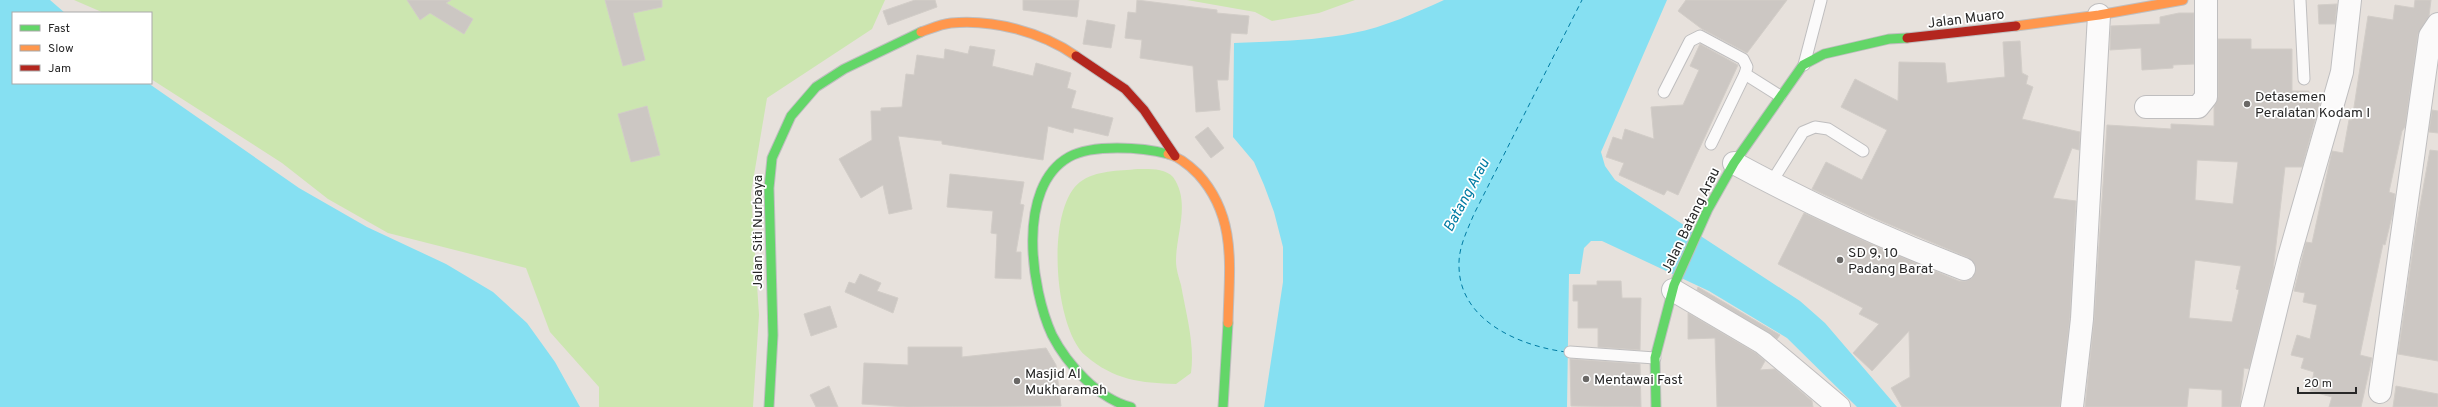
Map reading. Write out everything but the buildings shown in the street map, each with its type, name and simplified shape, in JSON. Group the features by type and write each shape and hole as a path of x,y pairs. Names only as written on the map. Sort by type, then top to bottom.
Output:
{"street":[{"name":"Jalan Muaro","path":"1803,65 1824,54 1889,39 1947,35 2099,15 2183,0"},
{"path":"2146,107 2198,107 2206,97 2206,0"},
{"path":"2252,407 2289,257 2342,72 2350,0"},
{"path":"2072,407 2082,319 2099,15"},
{"name":"Jalan Siti Nurbaya","path":"769,407 773,335 769,188 772,158 791,116 816,87 844,69 921,32 949,23 979,22 1037,35 1072,53 1125,89 1144,110 1175,156"},
{"path":"2380,392 2430,36 2438,24"},
{"name":"Jalan Batang Arau","path":"1656,407 1655,358 1674,287 1708,209 1734,163 1803,65"},
{"path":"1131,407 1104,393 1078,373 1060,349 1047,322 1037,289 1034,233 1039,194 1054,170 1070,156 1088,150 1144,151 1175,156 1205,181 1219,205 1228,232 1228,352 1223,407"},
{"path":"1734,163 1771,183 1908,248 1964,269"},
{"path":"1674,287 1763,343 1817,397 1839,407"}],"lane":[{"path":"1803,65 1821,0"},
{"path":"2300,0 2304,79"},
{"path":"1664,92 1690,41 1700,36 1743,59 1747,67 1745,74 1711,144"},
{"path":"1745,74 1780,96"},
{"path":"1771,183 1803,132 1815,128 1828,129 1863,151"},
{"path":"1570,352 1655,358"}],"green space":[{"path":"74,0 885,0 872,29 767,98 751,193 759,315 753,407 599,407 599,387 550,332 526,268 388,233 328,199 282,163 152,80 152,12 102,12"},
{"path":"1187,0 1355,0 1319,13 1272,21 1255,12"},
{"path":"1138,169 1157,170 1170,174 1178,187 1181,197 1182,207 1176,264 1191,340 1192,362 1191,373 1176,384 1151,383 1128,379 1096,364 1086,356 1075,342 1067,321 1061,296 1058,269 1058,242 1062,217 1069,196 1080,182 1093,175"}],"water":[{"path":"0,0 50,0 64,12 12,12 12,84 149,84 299,188 367,227 446,264 493,292 527,323 555,362 580,407 0,407"},
{"name":"Batang Arau","path":"1444,0 1667,0 1601,152 1605,166 1615,180 1800,301 1825,323 1897,407 1857,407 1787,338 1709,291 1602,241 1591,241 1584,248 1580,274 1569,274 1567,407 1264,407 1283,282 1283,247 1274,212 1254,162 1233,137 1234,43 1309,39 1353,33 1411,15"}],"ferry route":[{"path":"1566,352 1548,349 1512,337 1496,328 1481,316 1470,302 1462,286 1459,260 1464,240 1474,214 1582,0"}],"traffic: fast":[{"path":"769,407 773,335 769,188 772,158 791,116 816,87 844,69 921,32"},
{"path":"1656,407 1655,358 1674,285 1708,209 1734,163 1803,65 1824,54 1889,39 1907,38"},
{"path":"1131,407 1119,403 1107,396 1085,379 1066,357 1052,335 1038,292 1034,266 1033,240 1035,214 1041,191 1052,171 1069,157 1079,153 1104,148 1131,148 1168,154"},
{"path":"1223,407 1228,323"}],"traffic: slow":[{"path":"2016,26 2099,15 2183,0"},
{"path":"921,32 939,25 951,23 967,22 1000,25 1033,34 1048,40 1076,56"},
{"path":"1168,154 1181,160 1198,174 1211,191 1220,208 1228,245 1228,323"}],"traffic: jam":[{"path":"1907,38 2016,26"},
{"path":"1076,56 1125,89 1144,110 1175,156"}],"place":[{"name":"Detasemen Peralatan Kodam I","path":"2247,104"},
{"name":"SD 9, 10 Padang Barat","path":"1840,260"},
{"name":"Mentawai Fast","path":"1586,379"},
{"name":"Masjid Al Mukharamah","path":"1017,381"}]}
